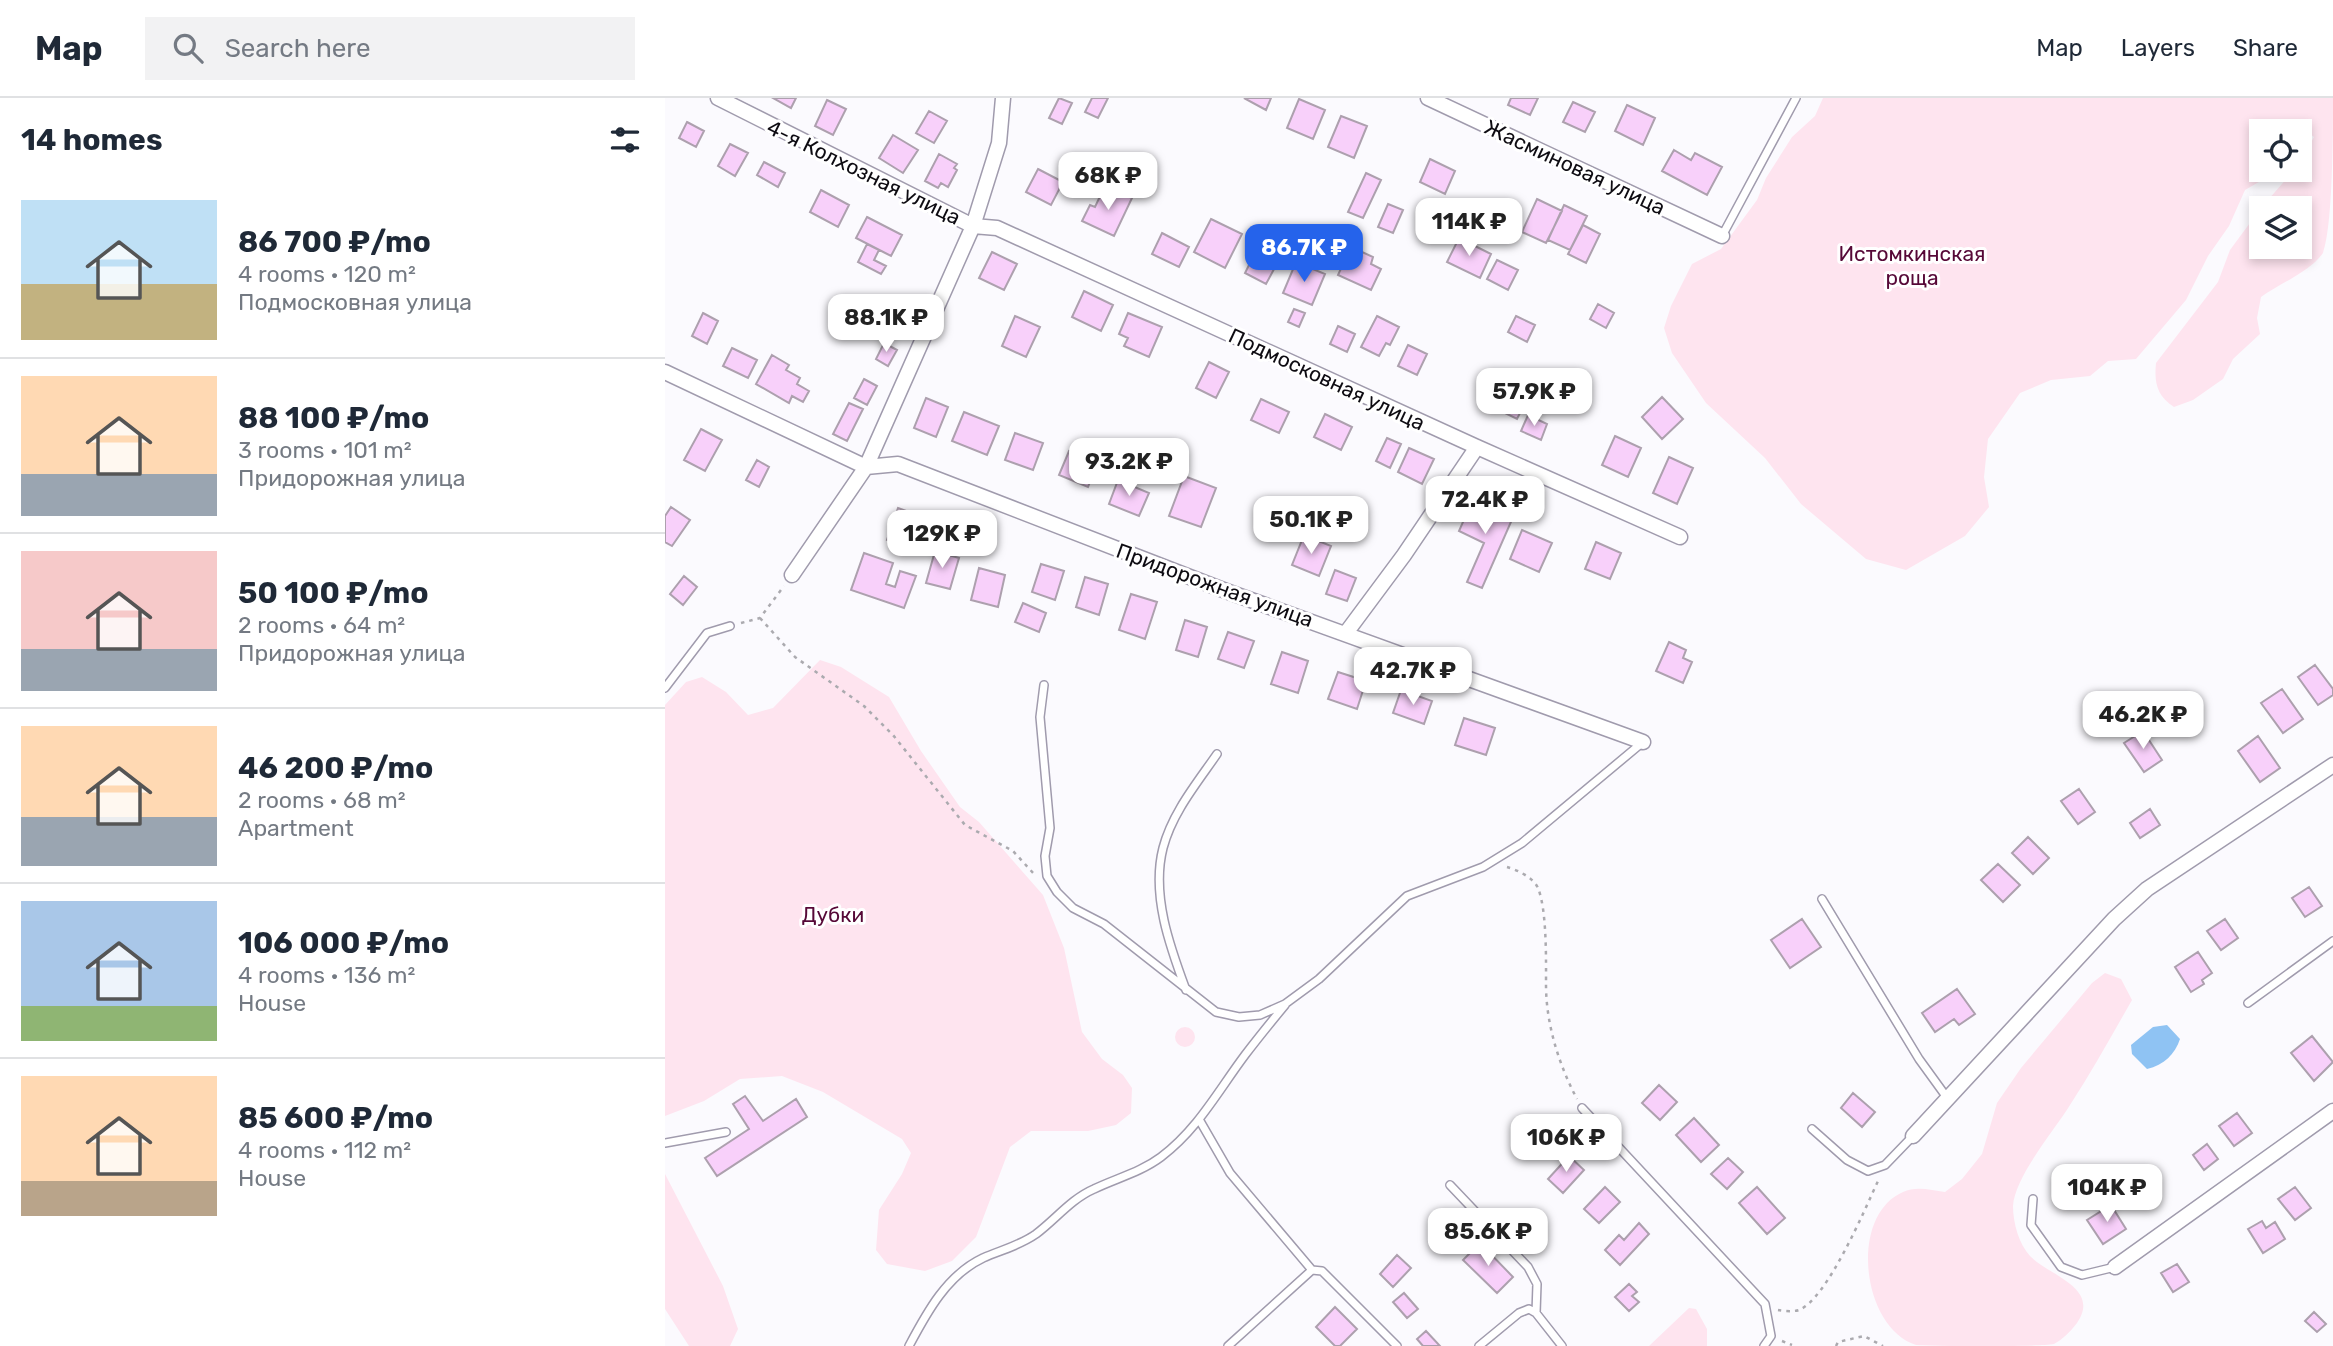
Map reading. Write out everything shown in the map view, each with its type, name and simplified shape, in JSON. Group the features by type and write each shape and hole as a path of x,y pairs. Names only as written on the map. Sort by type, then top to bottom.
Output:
{"street":[{"name":"4-я Колхозная улица","path":"717,98 973,226"},
{"path":"792,575 866,467 973,226 999,143 1003,98"},
{"name":"Жасминовая улица","path":"1428,98 1722,236"},
{"name":"Подмосковная улица","path":"973,226 997,228 1680,537"},
{"path":"665,372 866,467"},
{"path":"1346,633 1404,555 1477,447"},
{"name":"Придорожная улица","path":"866,467 898,464 1043,522 1643,742"},
{"path":"1913,1136 2114,919 2147,889 2333,765"},
{"path":"2115,1267 2333,1111"}],"lane":[{"path":"1722,236 1796,98"},
{"path":"665,688 707,632 730,626"},
{"path":"1044,685 1040,717 1050,828 1045,856 1047,876 1057,892 1073,908 1104,923 1216,1012 1239,1017 1260,1015 1285,1004 1319,979 1407,896 1490,863 1522,843 1643,742"},
{"path":"1187,990 1167,938 1161,894 1163,849 1177,814 1217,754"},
{"path":"1822,899 1919,1059 1948,1099"},
{"path":"2248,1003 2333,941"},
{"path":"909,1346 929,1310 958,1275 982,1258 1014,1247 1036,1233 1075,1200 1094,1189 1114,1183 1160,1157 1200,1121 1244,1055 1285,1004"},
{"path":"1582,1108 1765,1304 1771,1336 1763,1346"},
{"path":"1200,1121 1230,1173 1312,1270 1322,1271 1397,1346"},
{"path":"1812,1129 1847,1160 1868,1171 1885,1165 1913,1136"},
{"path":"665,1143 726,1132"},
{"path":"1450,1185 1528,1267 1537,1284 1536,1313"},
{"path":"2033,1199 2031,1225 2061,1267 2081,1275 2115,1267"},
{"path":"1228,1346 1312,1270"},
{"path":"1479,1346 1519,1313 1529,1309 1536,1313 1563,1346"}],"path":[{"path":"730,626 760,618 792,575"},
{"path":"760,618 795,657 864,706 893,735 965,825 1013,851 1057,892"},
{"path":"1490,863 1511,868 1531,879 1538,888 1548,952 1546,987 1551,1026 1557,1054 1582,1108"},
{"path":"1765,1304 1781,1311 1798,1310 1811,1302 1856,1231 1885,1165"},
{"path":"1836,1346 1838,1342 1864,1336 1883,1346"}],"green space":[{"name":"Истомкинская роща","path":"1823,98 2333,98 2331,202 2323,253 2303,272 2261,297 2257,318 2260,334 2233,359 2223,379 2193,400 2174,407 2160,394 2156,383 2156,363 2218,282 2230,250 2249,224 2249,259 2312,259 2312,196 2271,196 2284,182 2312,182 2312,119 2249,119 2249,182 2259,182 2245,190 2229,226 2208,256 2186,300 2136,359 2108,361 2090,376 2051,380 2020,393 1988,439 1984,477 1989,507 1965,536 1906,570 1866,559 1801,504 1765,458 1706,403 1672,353 1664,328 1671,306 1692,264 1721,249 1757,200 1766,178 1792,137 1815,116"},
{"name":"Дубки","path":"820,660 841,667 889,697 921,751 960,807 979,822 1043,895 1064,948 1082,1032 1102,1059 1123,1075 1132,1088 1131,1113 1116,1125 1088,1131 1031,1131 1010,1147 976,1237 952,1261 925,1271 887,1264 876,1250 879,1210 902,1174 911,1153 902,1139 823,1092 782,1076 740,1079 704,1101 665,1116 665,705 686,682 702,677 726,692 748,715 773,708"},
{"path":"2105,973 2121,979 2132,1000 2078,1092 2028,1168 2015,1194 2013,1206 2017,1233 2026,1251 2070,1284 2083,1301 2083,1311 2077,1323 2054,1344 1916,1345 1898,1335 1883,1317 1874,1295 1869,1271 1869,1246 1874,1224 1886,1205 1903,1192 1918,1189 1945,1192 1962,1179 1982,1154 1997,1103 2021,1068 2092,983"},
{"path":"1181,1027 1189,1027 1195,1037 1189,1047 1181,1047 1175,1041 1175,1033"},
{"path":"665,1174 723,1286 738,1329 730,1346 689,1346 665,1309"},
{"path":"1689,1308 1696,1309 1707,1329 1707,1346 1649,1346"}],"water":[{"path":"2167,1025 2180,1039 2178,1044 2164,1062 2147,1069 2132,1054 2131,1045 2153,1027"}],"building":[{"path":"773,98 796,98 791,108"},
{"path":"1059,98 1072,103 1062,124 1049,118"},
{"path":"1092,98 1108,98 1098,118 1085,112"},
{"path":"1244,98 1271,98 1266,110"},
{"path":"1511,98 1538,98 1530,115 1508,105"},
{"path":"1299,99 1325,110 1313,139 1287,128"},
{"path":"827,100 846,109 833,135 815,126"},
{"path":"1573,102 1595,112 1585,132 1563,122"},
{"path":"1627,105 1655,118 1643,145 1615,131"},
{"path":"929,111 947,121 934,143 916,133"},
{"path":"1341,116 1367,126 1354,158 1328,147"},
{"path":"687,122 704,131 696,147 679,138"},
{"path":"893,135 918,150 903,173 879,158"},
{"path":"730,144 748,153 735,176 718,166"},
{"path":"1674,150 1691,160 1695,153 1722,167 1707,195 1662,171"},
{"path":"939,154 957,164 954,168 957,170 948,187 941,183 938,188 925,181"},
{"path":"1430,159 1455,171 1445,194 1420,182"},
{"path":"764,162 785,173 778,187 757,175"},
{"path":"1038,169 1063,182 1051,205 1026,192"},
{"path":"1366,173 1381,180 1363,218 1348,212"},
{"path":"821,190 849,205 838,227 810,212"},
{"path":"1116,191 1132,198 1114,236 1082,221 1090,205 1095,207 1102,192 1114,197"},
{"path":"1537,199 1562,211 1546,243 1522,232"},
{"path":"1388,204 1403,210 1393,233 1378,227"},
{"path":"1564,205 1587,216 1570,250 1548,240"},
{"path":"867,217 902,235 891,256 856,238"},
{"path":"1211,219 1242,234 1225,268 1194,252"},
{"path":"1583,225 1600,234 1586,263 1568,254"},
{"path":"1162,233 1189,247 1179,267 1152,254"},
{"path":"1459,238 1491,254 1480,278 1447,262"},
{"path":"1260,243 1282,254 1266,284 1245,273"},
{"path":"867,244 879,250 874,260 886,266 881,274 858,262"},
{"path":"1351,247 1373,257 1371,264 1381,269 1371,290 1338,275"},
{"path":"992,252 1017,264 1004,290 979,278"},
{"path":"1497,260 1518,270 1508,290 1487,279"},
{"path":"1296,262 1325,274 1312,305 1283,293"},
{"path":"1084,291 1113,305 1101,331 1072,317"},
{"path":"1598,304 1614,313 1606,328 1590,319"},
{"path":"1294,309 1305,313 1299,327 1288,322"},
{"path":"703,313 718,321 707,344 692,336"},
{"path":"1128,313 1162,327 1149,357 1124,346 1128,338 1119,334"},
{"path":"1015,316 1040,327 1026,357 1002,346"},
{"path":"1377,316 1399,327 1390,345 1386,343 1379,356 1361,347"},
{"path":"1516,316 1535,325 1527,342 1508,332"},
{"path":"1338,326 1355,334 1347,352 1330,344"},
{"path":"884,343 897,350 888,366 876,359"},
{"path":"1408,345 1427,354 1417,375 1398,366"},
{"path":"732,348 757,360 748,378 723,366"},
{"path":"772,355 789,365 786,370 800,378 797,384 809,391 803,402 792,396 789,403 756,384"},
{"path":"1209,362 1229,372 1216,398 1196,388"},
{"path":"864,379 877,386 867,405 854,398"},
{"path":"1501,381 1529,395 1517,419 1503,412 1506,405 1492,398"},
{"path":"1662,397 1683,419 1662,439 1642,417"},
{"path":"926,398 948,407 936,437 914,428"},
{"path":"1261,399 1289,412 1279,433 1251,420"},
{"path":"849,403 863,409 847,441 833,434"},
{"path":"964,412 999,426 987,455 952,441"},
{"path":"1325,414 1352,427 1341,450 1314,437"},
{"path":"1528,415 1547,424 1541,440 1521,431"},
{"path":"701,429 722,440 705,471 684,460"},
{"path":"1015,433 1043,443 1033,470 1005,460"},
{"path":"1615,436 1641,448 1628,477 1602,465"},
{"path":"1387,438 1401,444 1390,468 1376,461"},
{"path":"1409,448 1434,459 1422,484 1398,472"},
{"path":"1069,451 1098,462 1088,487 1059,475"},
{"path":"1669,457 1693,468 1677,504 1653,493"},
{"path":"757,460 769,467 759,487 746,480"},
{"path":"1184,476 1216,488 1201,527 1169,516"},
{"path":"1118,480 1149,493 1139,516 1109,504"},
{"path":"1474,497 1514,515 1482,588 1467,582 1484,543 1459,531"},
{"path":"671,507 690,520 672,546 665,542 665,516"},
{"path":"898,508 926,518 915,550 887,540"},
{"path":"1522,530 1552,543 1539,572 1510,559"},
{"path":"1304,535 1331,546 1319,576 1292,565"},
{"path":"1596,542 1621,553 1610,579 1585,569"},
{"path":"935,551 959,558 950,589 926,583"},
{"path":"864,553 893,563 886,584 895,587 900,571 916,576 904,608 851,590"},
{"path":"1041,564 1064,571 1055,600 1032,592"},
{"path":"979,568 1005,575 998,607 971,600"},
{"path":"1335,570 1356,578 1347,601 1326,594"},
{"path":"684,576 697,587 683,605 670,594"},
{"path":"1085,577 1108,584 1099,615 1076,607"},
{"path":"1131,594 1157,602 1145,639 1119,630"},
{"path":"1023,603 1046,613 1039,632 1015,622"},
{"path":"1185,620 1207,627 1198,657 1176,650"},
{"path":"1228,632 1254,641 1244,668 1218,659"},
{"path":"1669,642 1686,650 1683,658 1692,662 1683,683 1656,671"},
{"path":"1282,652 1308,661 1298,693 1271,684"},
{"path":"2315,665 2333,689 2333,695 2318,705 2298,677"},
{"path":"1338,672 1366,681 1357,709 1328,699"},
{"path":"2282,689 2303,719 2283,733 2261,703"},
{"path":"1401,690 1432,701 1424,724 1393,713"},
{"path":"1464,718 1495,728 1486,755 1455,745"},
{"path":"2143,731 2162,760 2144,772 2124,743"},
{"path":"2258,736 2280,768 2260,782 2238,751"},
{"path":"2079,789 2095,812 2078,824 2061,801"},
{"path":"2150,809 2160,825 2140,838 2130,823"},
{"path":"2028,837 2049,858 2033,874 2012,853"},
{"path":"1998,864 2020,885 2003,902 1981,880"},
{"path":"2309,887 2322,906 2305,917 2292,898"},
{"path":"1802,919 1821,947 1790,968 1771,940"},
{"path":"2225,919 2238,938 2221,950 2207,931"},
{"path":"2198,952 2212,973 2202,980 2204,984 2191,992 2175,967"},
{"path":"1957,989 1975,1014 1959,1025 1954,1019 1935,1032 1922,1013"},
{"path":"2312,1036 2333,1062 2314,1081 2291,1053"},
{"path":"1659,1085 1677,1102 1660,1120 1642,1103"},
{"path":"1853,1093 1875,1112 1862,1127 1841,1108"},
{"path":"745,1096 763,1121 796,1099 807,1117 717,1176 705,1158 749,1129 733,1104"},
{"path":"2237,1113 2252,1133 2234,1146 2219,1126"},
{"path":"1694,1118 1719,1145 1701,1162 1676,1135"},
{"path":"2207,1144 2218,1159 2204,1170 2193,1155"},
{"path":"1569,1156 1584,1170 1563,1193 1548,1179"},
{"path":"1728,1158 1743,1172 1727,1189 1711,1174"},
{"path":"2078,1179 2089,1196 2074,1206 2063,1189"},
{"path":"1605,1187 1620,1202 1599,1223 1584,1209"},
{"path":"1757,1187 1785,1218 1767,1234 1739,1203"},
{"path":"2295,1187 2311,1208 2295,1220 2278,1199"},
{"path":"2111,1205 2126,1229 2103,1244 2087,1220"},
{"path":"2262,1221 2266,1228 2275,1222 2285,1239 2263,1253 2248,1229"},
{"path":"1639,1223 1649,1234 1620,1265 1605,1250 1619,1235 1624,1240"},
{"path":"1480,1243 1513,1277 1497,1293 1463,1260"},
{"path":"1397,1255 1411,1268 1393,1287 1380,1274"},
{"path":"2177,1264 2189,1282 2173,1292 2161,1273"},
{"path":"1629,1284 1637,1292 1632,1296 1639,1302 1629,1311 1615,1297"},
{"path":"1404,1293 1418,1309 1407,1318 1393,1302"},
{"path":"1335,1307 1357,1329 1340,1346 1335,1346 1316,1327"},
{"path":"2314,1312 2326,1324 2317,1332 2305,1321"},
{"path":"1426,1331 1440,1346 1423,1346 1417,1339"}]}
